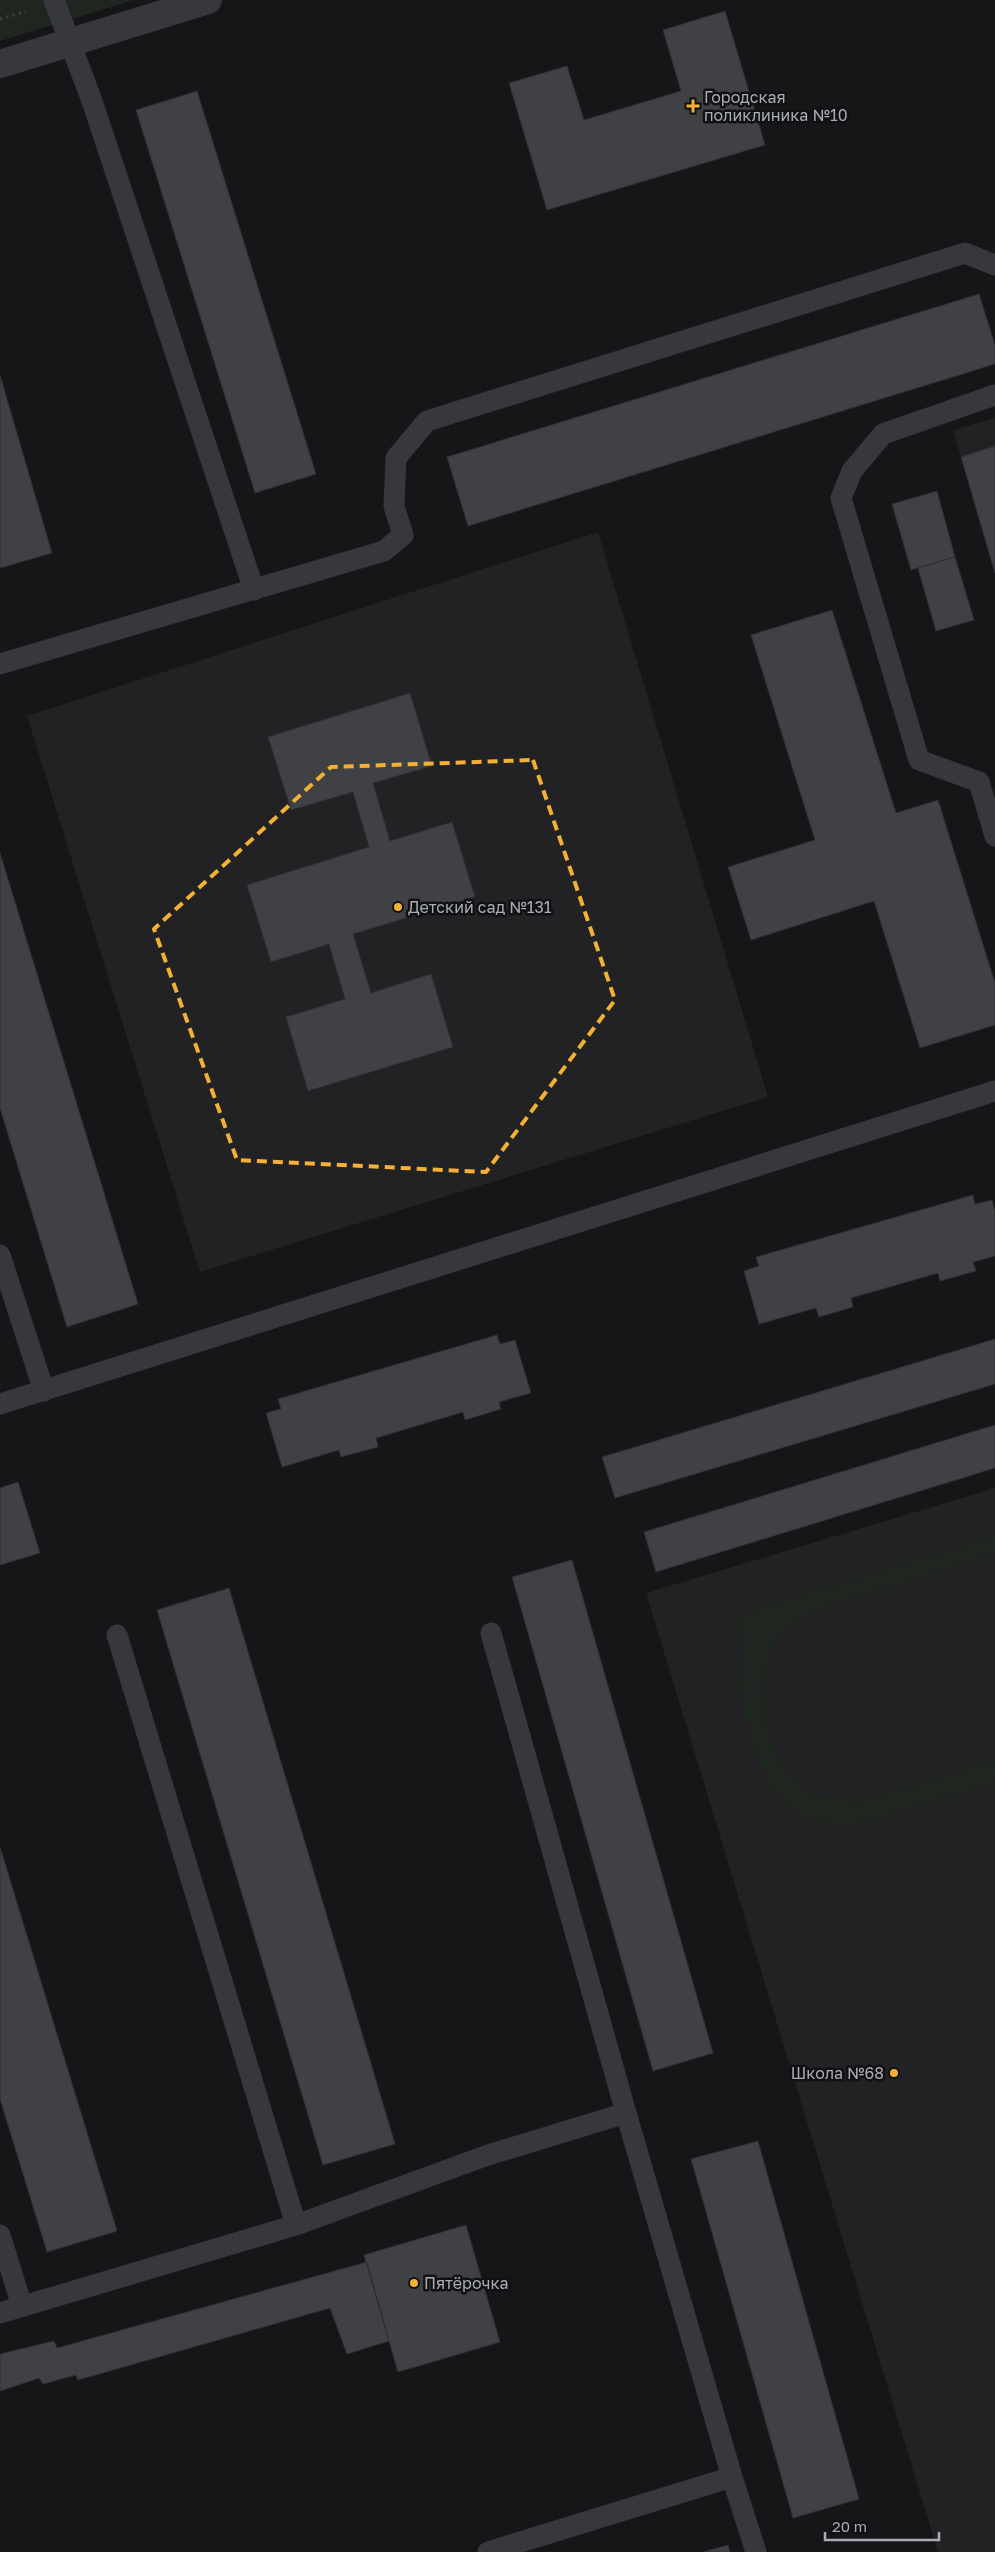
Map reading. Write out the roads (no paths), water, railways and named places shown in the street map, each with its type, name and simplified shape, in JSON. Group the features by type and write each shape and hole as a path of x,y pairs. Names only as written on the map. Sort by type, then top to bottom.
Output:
{"street":[{"path":"0,64 208,0"}],"lane":[{"path":"54,0 92,101 254,590"},
{"path":"0,664 384,551 403,535 394,506 396,458 427,421 965,253 995,265"},
{"path":"995,394 882,434 852,471 841,498 919,760 979,782 995,836"},
{"path":"0,1404 995,1091"},
{"path":"0,1255 44,1391"},
{"path":"491,1633 626,2113 732,2477 756,2552"},
{"path":"117,1635 296,2225"},
{"path":"0,2312 296,2225 488,2155 626,2113"},
{"path":"0,2235 22,2306"},
{"path":"488,2552 732,2477"}],"place":[{"name":"Городская поликлиника №10","path":"693,106"},
{"name":"Детский сад №131","path":"398,907"},
{"name":"Школа №68","path":"894,2073"},
{"name":"Пятёрочка","path":"414,2283"}]}
